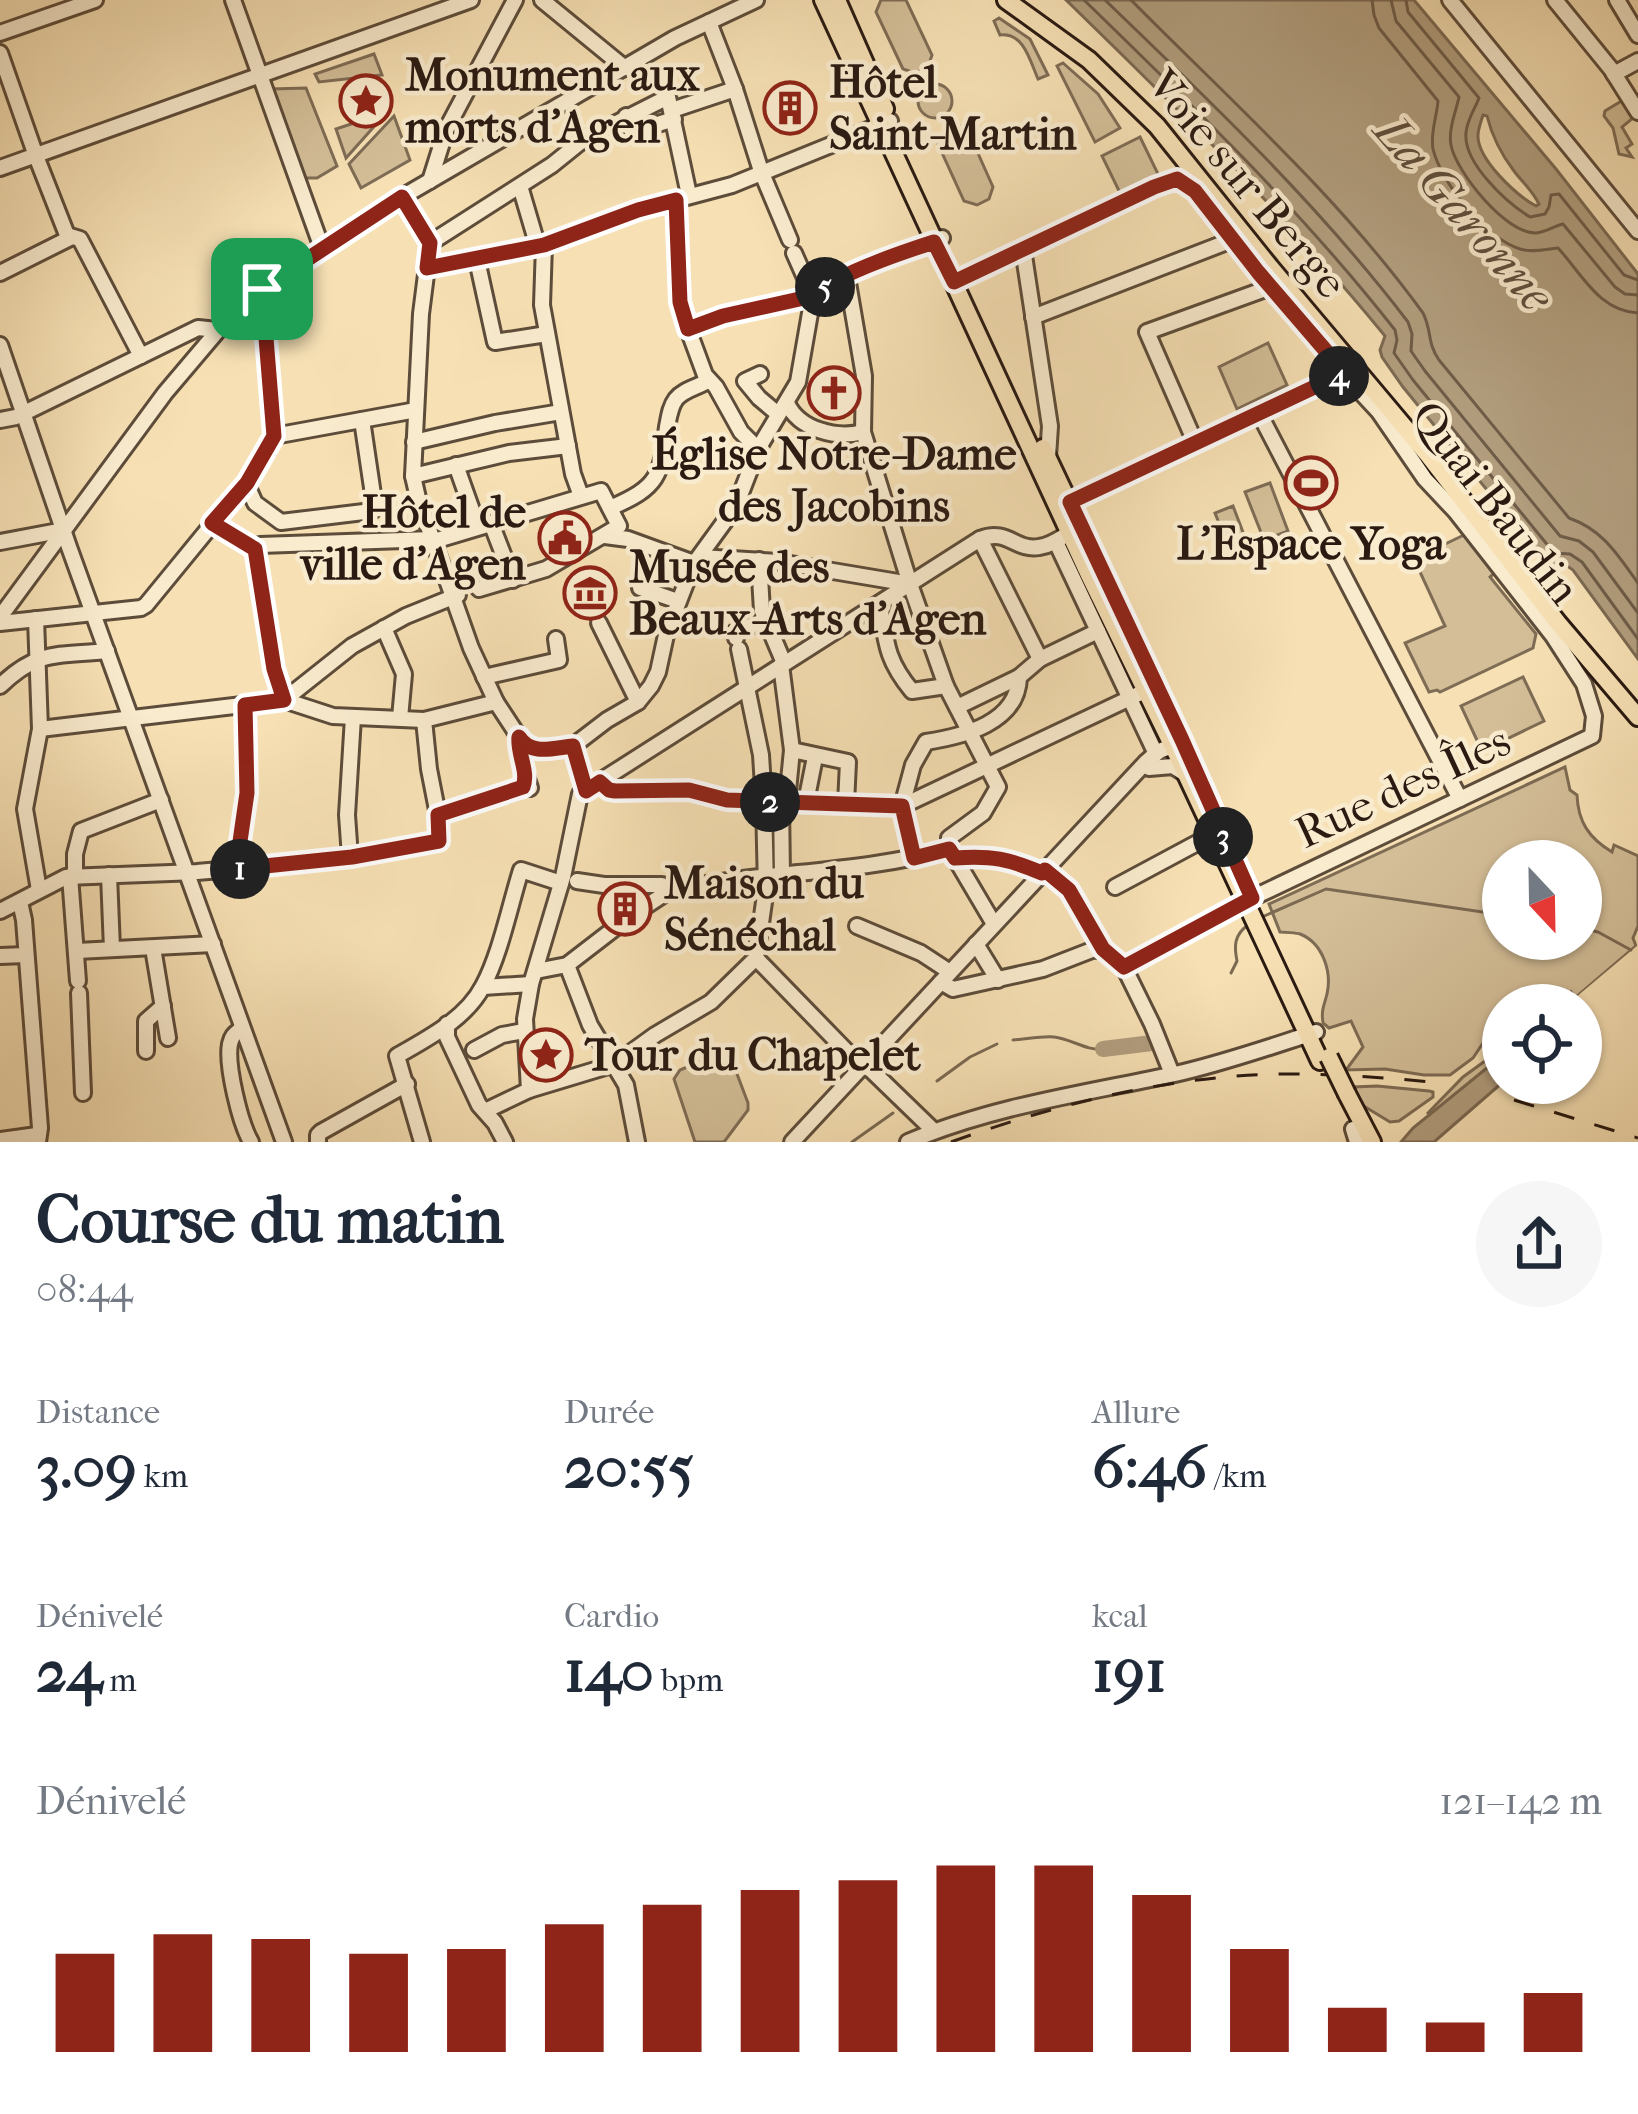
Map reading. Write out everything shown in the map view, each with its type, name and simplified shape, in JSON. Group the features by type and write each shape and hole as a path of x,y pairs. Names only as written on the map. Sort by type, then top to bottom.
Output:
{"main road":[{"path":"823,0 1045,466 1119,606 1168,749"},
{"path":"837,0 885,123"},
{"name":"Voie sur Berge","path":"1006,0 1089,60 1157,126 1429,455 1638,718"},
{"path":"1063,502 1063,537 1137,694 1168,749 1191,774 1362,1138"},
{"path":"1191,774 1212,835 1251,901"}],"street":[{"path":"0,32 57,6 95,0"},
{"path":"233,0 322,248"},
{"path":"0,168 471,0"},
{"path":"430,181 446,130 515,0"},
{"path":"542,0 625,68"},
{"path":"0,620 165,393 237,308 402,197 625,68 756,0"},
{"path":"1450,0 1638,231"},
{"path":"1555,0 1638,112"},
{"path":"1617,0 1638,35"},
{"path":"709,22 761,171 813,296"},
{"path":"0,53 5,83 72,238"},
{"path":"1614,74 1638,62"},
{"path":"430,243 626,116 735,89"},
{"path":"626,116 632,132 671,108"},
{"path":"671,108 682,198 680,302 704,373 741,432 758,449"},
{"path":"427,268 541,246 638,210 732,184 885,123"},
{"name":"Quai Baudin","path":"1023,249 1164,182 1180,180 1195,191 1332,358 1340,375 1379,412 1425,479 1465,523 1571,661 1591,705 1592,736"},
{"path":"520,186 541,246 542,304 581,496"},
{"path":"402,197 430,243 421,314 413,476 484,677 519,737 528,748 538,750 573,746 638,702 658,672 666,635 697,560 736,506 758,449 798,382 813,296 938,240"},
{"path":"0,273 72,238 80,239 141,356"},
{"path":"1033,317 1232,240"},
{"path":"958,280 1023,249 1050,426 1045,466"},
{"path":"476,260 495,342 547,334"},
{"path":"848,277 864,376 863,432 946,686 998,787 983,813 949,838 952,854 994,924"},
{"path":"1195,442 1147,332 1270,286"},
{"path":"0,620 146,605 247,483 274,436 262,289"},
{"path":"688,329 723,316 813,296"},
{"path":"0,420 24,413 198,328 217,330"},
{"path":"1,349 284,1142"},
{"path":"760,374 745,381 759,398 820,430 842,435 863,432"},
{"path":"1063,502 1340,375"},
{"path":"610,508 645,490 661,470 672,404 709,380"},
{"path":"274,436 416,410"},
{"path":"414,442 562,412"},
{"path":"1259,413 1460,799"},
{"path":"247,483 255,503 281,522 372,511 362,420"},
{"path":"413,476 509,453 568,446"},
{"path":"457,465 513,580"},
{"path":"255,549 260,545 433,540 601,490 624,532"},
{"path":"212,523 255,549 274,669 284,700"},
{"path":"583,792 980,539 1002,536 1033,548 1077,529 1099,576 1109,586"},
{"path":"0,542 64,530"},
{"path":"479,589 546,569 605,536 624,532 697,560 759,560 910,584"},
{"path":"600,782 615,791 689,790 727,800 902,806 1137,694 1098,631 1069,568 1063,537"},
{"path":"980,539 1040,659"},
{"path":"485,1111 529,1090 615,1064 711,1002 756,958 774,877 792,750 783,663 762,611 759,560"},
{"path":"640,588 678,602"},
{"path":"284,700 338,656 384,628 456,596"},
{"path":"880,604 894,669 912,691 946,686"},
{"path":"36,619 40,730 25,809 39,890"},
{"path":"766,620 735,632 761,755 774,877"},
{"path":"598,623 638,702"},
{"path":"384,628 404,674 400,718"},
{"path":"957,707 1098,631"},
{"path":"484,677 560,660 556,639"},
{"path":"0,686 38,657 107,651"},
{"path":"914,858 902,806 913,765 926,742 971,733 1003,713 1018,693 1019,677"},
{"path":"40,730 284,700 333,716 424,720 496,703"},
{"path":"236,869 247,793 245,705"},
{"path":"350,857 353,717"},
{"path":"0,911 72,876 236,869 350,857 439,841 424,720"},
{"name":"Rue des Îles","path":"1124,967 1592,736"},
{"path":"438,815 517,791 528,783 519,737"},
{"path":"529,1090 524,1031 534,978 568,880 583,792 573,746"},
{"path":"792,1142 1130,779 1168,749 1173,766 1191,774"},
{"path":"792,750 848,762 846,804"},
{"path":"806,802 815,757"},
{"path":"83,1093 72,876 78,835 89,825 161,800"},
{"path":"1115,887 1212,835"},
{"path":"483,987 534,978 567,964 669,891 914,858 986,855 1043,871 1076,900 1103,949 1124,967 1172,1074"},
{"path":"422,1140 397,1056 447,1024 483,987 521,870 604,885 662,885 669,891"},
{"path":"109,875 112,949"},
{"path":"0,1140 37,1139 40,1128 20,902"},
{"path":"857,926 921,953 953,989 1043,969 1103,949"},
{"path":"76,951 213,944"},
{"path":"976,944 998,980"},
{"path":"153,948 168,1038"},
{"path":"0,956 26,955"},
{"path":"756,958 934,1131"},
{"path":"567,964 590,1025 626,1085 637,1142"},
{"path":"146,1051 146,1022 163,1006"},
{"path":"447,1024 447,1037 465,1053 479,1105 505,1142"},
{"path":"242,1028 230,1047 238,1111 250,1140"},
{"path":"465,1053 502,1035 524,1031"},
{"path":"908,1142 1090,1089 1255,1054 1311,1034"},
{"path":"324,1137 407,1084"}],"shaded area":[{"path":"881,0 906,0 932,55 928,67 915,73 903,69 876,12"},
{"path":"999,18 1030,39 1048,75 1038,79 1020,43 1000,35 994,21"},
{"path":"374,54 382,75 319,82 315,74"},
{"path":"1063,63 1098,94 1120,128 1095,142 1057,66"},
{"path":"935,84 947,89 952,101 947,113 935,118 923,113 918,101 923,89"},
{"path":"306,88 337,166 317,178 303,178 272,89"},
{"path":"1623,100 1633,118 1622,127 1632,144 1626,148 1632,157 1619,154 1613,128 1604,116"},
{"path":"387,112 346,158 336,129"},
{"path":"394,116 410,160 361,188 349,164"},
{"path":"960,126 968,131 993,187 989,199 977,205 964,201 938,144 943,133"},
{"path":"1140,137 1160,178 1122,197 1102,156"},
{"path":"1268,343 1287,385 1237,409 1219,367"},
{"path":"1270,483 1288,531 1264,540 1245,492"},
{"path":"1233,506 1246,540 1228,546 1215,513"},
{"path":"1466,534 1496,572 1490,577 1536,634 1533,648 1440,692 1429,692 1405,643 1445,626 1414,559"},
{"path":"1523,677 1544,721 1482,751 1461,706"},
{"path":"1565,767 1582,821 1596,840 1482,840 1482,960 1602,960 1602,845 1612,852 1614,845 1638,856 1636,946 1591,984 1482,984 1482,1044 1450,1075 1346,1070 1363,1047 1351,1021 1329,1028 1323,1023 1328,985 1324,959 1308,938 1280,932 1269,904"},
{"path":"720,1053 731,1058 748,1110 724,1142 695,1142 674,1079 680,1070"},
{"path":"1482,1063 1482,1072 1430,1115 1428,1113"},
{"path":"1354,1087 1429,1091 1433,1097 1399,1121 1390,1122 1362,1105"}],"water":[{"name":"La Garonne","path":"1066,0 1414,0 1638,274 1638,659 1573,570 1566,565 1554,572 1403,387 1382,357 1385,336 1348,292 1230,164","holes":["1483,115 1501,151 1536,199 1536,206 1518,194 1484,155 1478,135"]},
{"path":"1482,1072 1482,1100 1434,1142 1401,1142"}],"pier":[{"path":"1638,945 1638,968 1602,998 1602,984 1592,984"}],"waterway":[{"path":"1262,917 1326,889 1482,912"},
{"path":"1231,973 1238,937 1248,925"},
{"path":"1602,934 1631,950"},
{"path":"1013,1040 1054,1037 1103,1049"},
{"path":"1103,1049 1152,1043"},
{"path":"937,1081 997,1044"},
{"path":"852,1142 893,1113"}],"railway":[{"path":"951,1142 1080,1102 1213,1078 1303,1074 1432,1082"},
{"path":"1527,1104 1638,1138"}],"place":[{"name":"Monument aux morts d'Agen","path":"366,101"},
{"name":"Hôtel Saint-Martin","path":"790,108"},
{"name":"Église Notre-Dame des Jacobins","path":"834,393"},
{"name":"L'Espace Yoga","path":"1311,483"},
{"name":"Hôtel de ville d'Agen","path":"565,538"},
{"name":"Musée des Beaux-Arts d'Agen","path":"590,593"},
{"name":"Maison du Sénéchal","path":"625,909"},
{"name":"Tour du Chapelet","path":"546,1055"}],"route":[{"path":"1177,179 1185,183 1332,358 1340,375 1070,502 1252,898 1124,967 1103,949 1069,890 1045,870 1042,873 986,855 955,858 949,849 914,858 902,806 727,800 689,790 615,791 600,782 586,791 573,746 538,750 528,748 519,737 526,778 523,787 438,815 439,841 352,857 236,869 247,793 245,705 284,700 274,669 255,549 212,523 247,483 274,436 262,289 402,197 430,243 427,268 544,245 676,200 680,302 688,329 723,316 813,296 934,242 954,282 1164,182 1177,179"}]}
